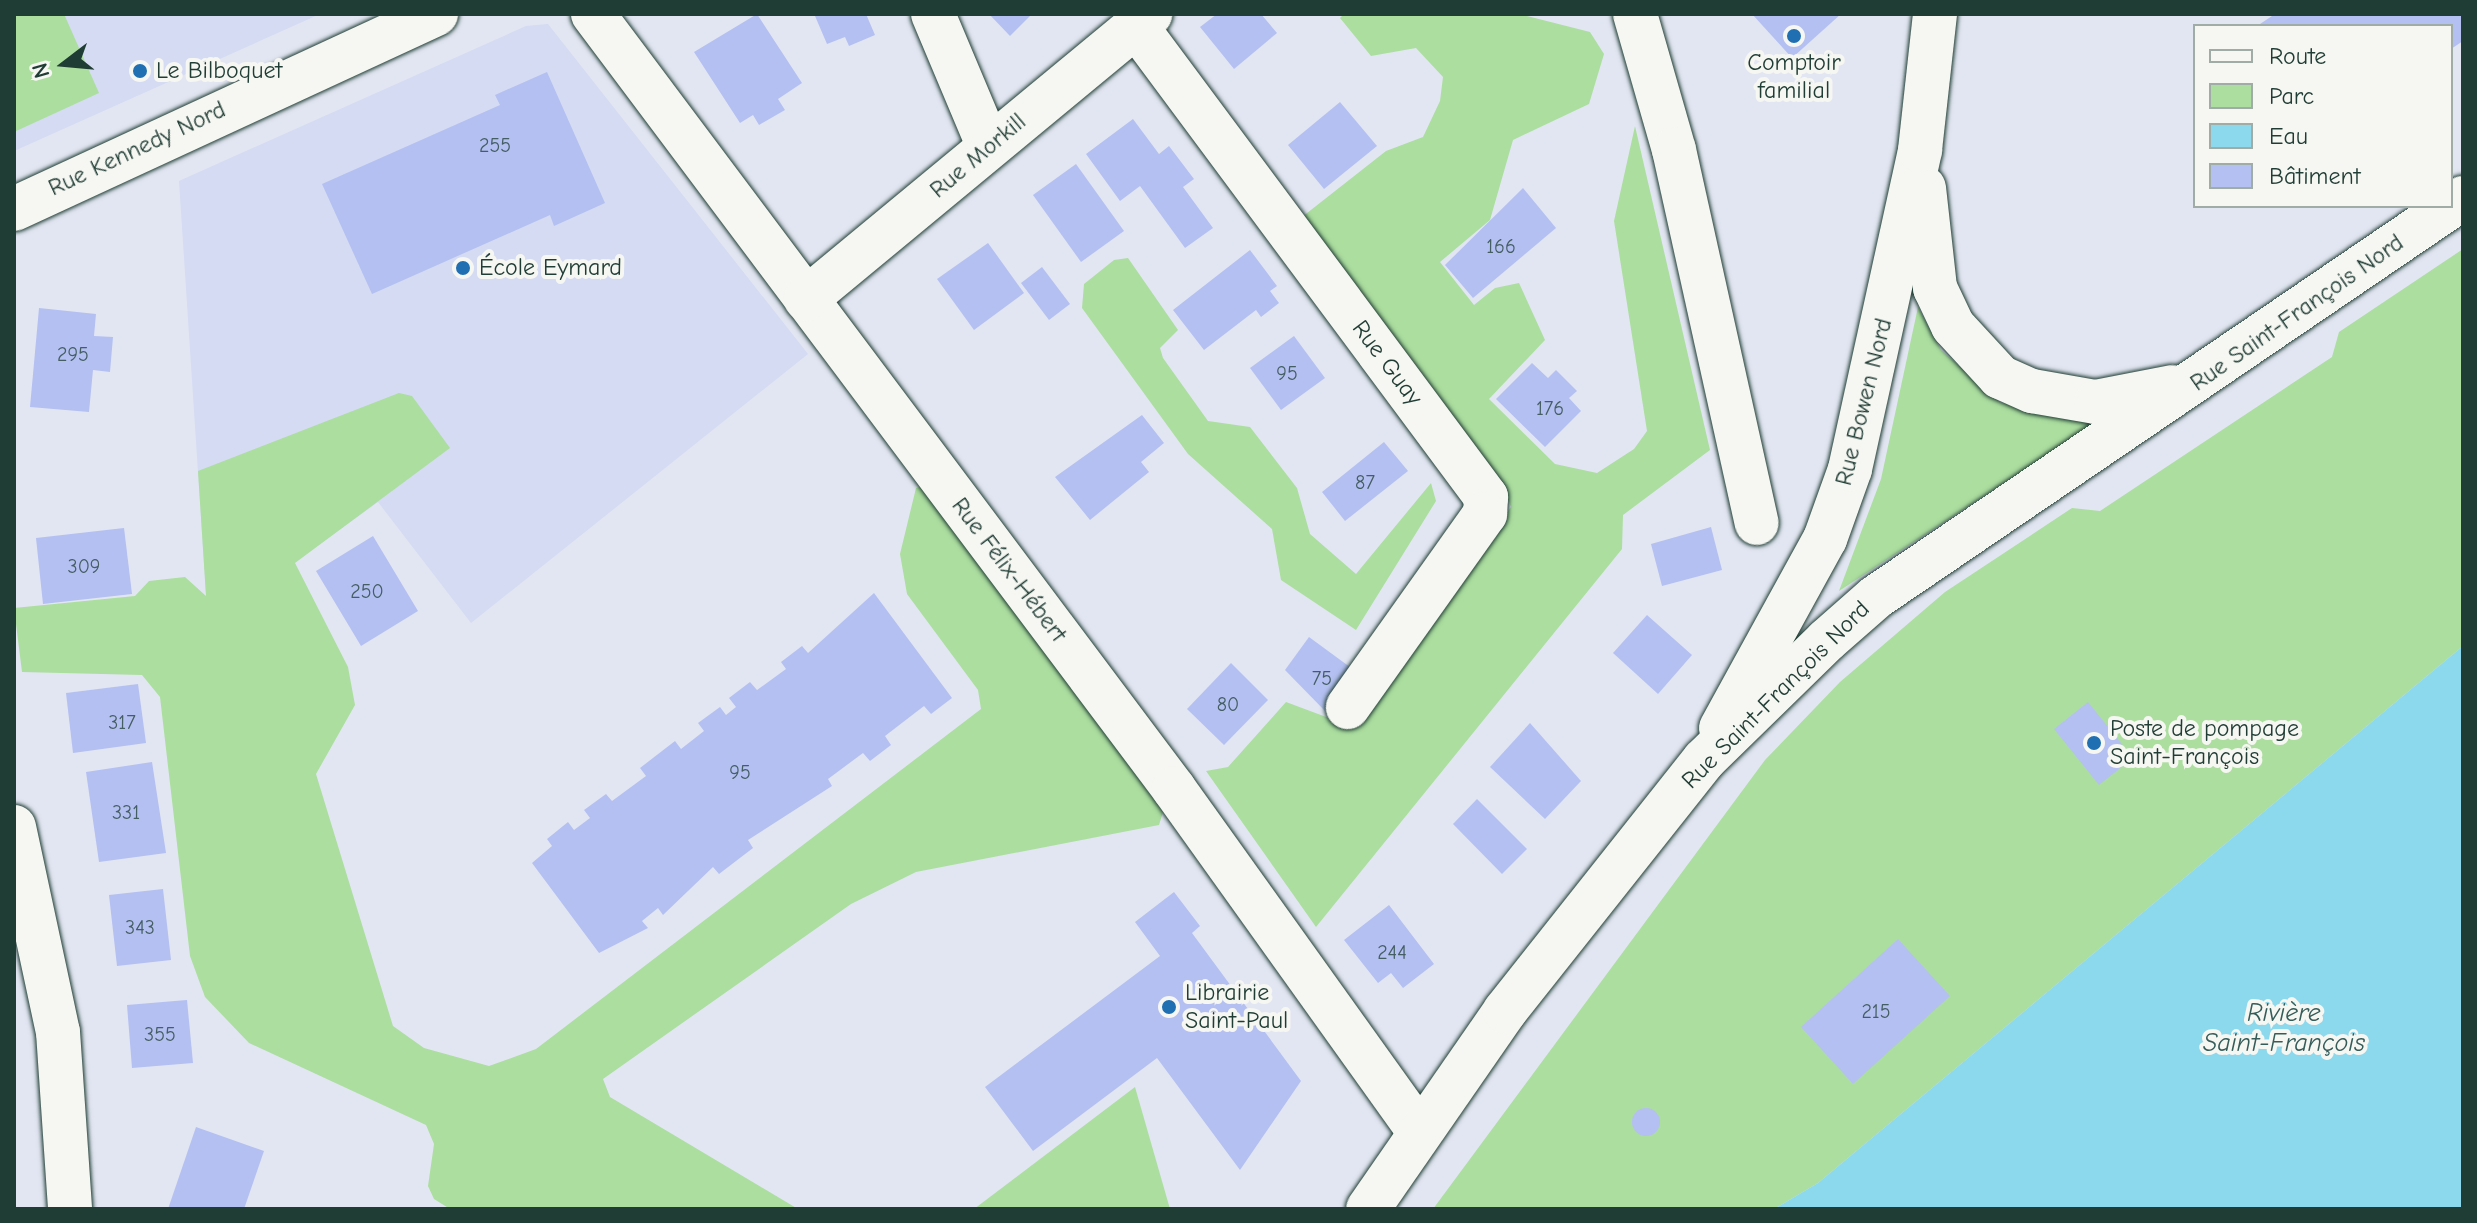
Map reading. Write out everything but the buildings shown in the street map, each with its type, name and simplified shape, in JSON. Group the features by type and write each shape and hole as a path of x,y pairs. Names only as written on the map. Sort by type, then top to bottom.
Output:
{"street":[{"name":"Rue Kennedy Nord","path":"14,209 436,14"},
{"name":"Rue Félix-Hébert","path":"593,14 1418,1130"},
{"path":"933,14 989,147"},
{"path":"1635,14 1681,180 1757,523"},
{"name":"Rue Bowen Nord","path":"1704,760 1825,539 1850,469 1920,150 1935,14"},
{"name":"Rue Morkill","path":"806,299 1144,20"},
{"name":"Rue Guay","path":"1144,20 1486,497 1485,514 1348,707"},
{"path":"1920,150 1935,288 1953,326 2000,377 2043,394 2096,402 2202,379"},
{"name":"Rue Saint-François Nord","path":"1368,1209 1418,1130 1704,760 1876,597 2202,379 2449,208"},
{"path":"14,827 58,1032 70,1209"}],"shaded area":[{"path":"14,14 320,14 14,151"},
{"name":"École Eymard","path":"548,24 808,354 471,623 378,502 208,625 179,181 526,26"}],"green space":[{"path":"14,14 64,14 99,93 14,132"},
{"path":"1344,14 1519,14 1590,32 1604,54 1589,104 1513,140 1490,220 1440,262 1474,305 1495,288 1519,283 1545,340 1489,399 1555,464 1597,473 1634,449 1647,431 1614,221 1635,126 1710,450 1623,515 1622,549 1316,927 1206,771 1228,767 1286,702 1353,727 1511,507 1503,486 1302,217 1386,151 1423,137 1440,101 1443,77 1416,48 1371,56 1340,18"},
{"path":"2463,249 2463,646 1818,1183 1774,1209 1433,1209 1765,760 1840,682 1945,592 2072,508 2100,511 2332,357 2339,332"},
{"path":"1128,258 1178,330 1160,348 1163,358 1208,421 1250,427 1297,488 1310,534 1356,574 1431,483 1436,501 1356,630 1281,580 1272,529 1188,454 1082,308 1084,284 1114,260"},
{"path":"1918,307 1941,350 2001,403 2100,420 1839,591 1881,479"},
{"path":"399,393 412,396 450,448 295,563 348,667 355,705 316,774 393,1026 424,1048 489,1066 536,1049 981,709 978,690 907,594 900,554 916,488 925,486 1163,812 1159,825 916,872 851,904 603,1079 610,1097 798,1209 450,1209 434,1199 428,1186 434,1144 426,1125 249,1043 205,997 190,956 160,697 142,675 22,672 14,608 135,596 149,581 185,577 206,596 198,471"},
{"path":"1135,1087 1170,1209 974,1209"}],"water":[{"name":"Rivière Saint-François","path":"2463,646 2463,1209 1774,1209 1818,1183"}],"place":[{"name":"Comptoir familial","path":"1794,36"},
{"name":"Le Bilboquet","path":"140,71"},
{"name":"École Eymard","path":"463,268"},
{"name":"Poste de pompage Saint-François","path":"2094,743"},
{"name":"Librairie Saint-Paul","path":"1169,1007"}]}
